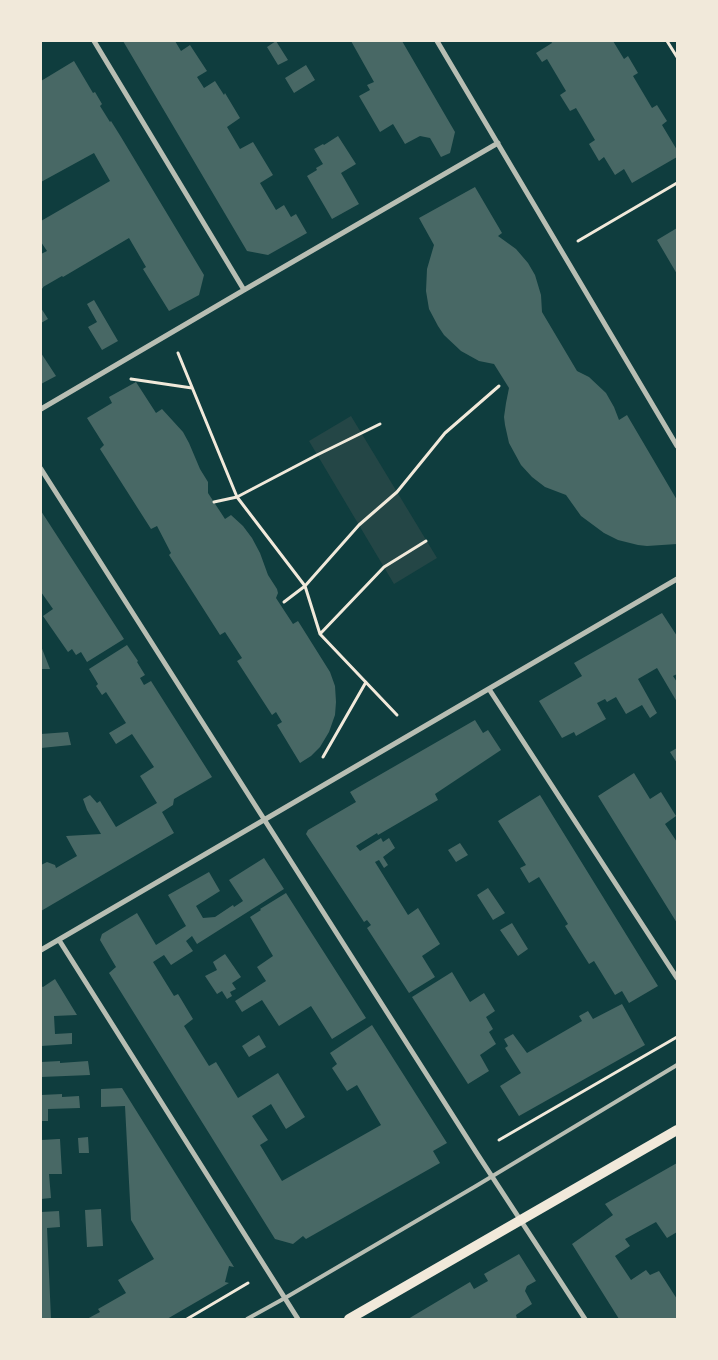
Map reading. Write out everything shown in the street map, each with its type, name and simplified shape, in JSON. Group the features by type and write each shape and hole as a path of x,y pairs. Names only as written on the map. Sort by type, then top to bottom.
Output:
{"main road":[{"path":"349,1319 677,1130"}],"street":[{"path":"94,41 244,290"},
{"path":"438,41 677,446"},
{"path":"41,409 498,143"},
{"path":"41,469 492,1177 585,1319"},
{"path":"41,950 677,579"},
{"path":"489,689 677,978"},
{"path":"58,940 298,1319"}],"lane":[{"path":"247,1319 492,1177 677,1065"}],"path":[{"path":"667,41 677,58"},
{"path":"561,251 677,183"},
{"path":"177,352 237,497 305,586 320,634 397,715"},
{"path":"129,379 192,388"},
{"path":"284,602 305,586 359,525 397,492 445,433 499,386"},
{"path":"214,502 237,497 380,424"},
{"path":"320,634 384,567 426,541"},
{"path":"323,757 366,682"},
{"path":"499,1140 677,1037"},
{"path":"187,1319 248,1283"}],"shaded area":[{"path":"351,416 437,558 394,584 309,441"}],"building":[{"path":"123,41 175,41 181,51 190,45 207,71 197,77 204,88 215,81 224,95 225,93 240,118 227,127 240,149 253,142 273,175 260,183 276,210 284,205 291,217 296,214 307,233 268,255 247,251"},
{"path":"276,41 288,60 278,65 267,47"},
{"path":"351,41 402,41 455,132 450,153 441,157 430,138 420,136 405,144 393,124 380,132 359,96 370,90 367,85 374,82"},
{"path":"551,41 613,41 624,59 628,56 638,73 633,76 652,108 657,105 667,121 662,125 677,150 677,157 632,183 624,169 615,175 604,157 599,161 589,144 595,140 576,108 570,111 560,95 566,91 547,59 542,62 536,53 552,43"},
{"path":"74,61 93,93 95,92 102,104 100,106 121,137 204,275 199,295 169,311 143,269 146,267 129,238 41,289 41,254 47,251 41,242 41,221 110,181 94,153 41,182 41,81"},
{"path":"306,65 315,80 294,93 285,78"},
{"path":"338,136 356,164 341,173 359,204 332,219 307,176 323,164 314,149"},
{"path":"475,187 502,233 498,236 516,249 535,275 541,295 542,312 577,371 589,377 606,393 619,420 627,415 677,500 677,544 647,546 618,540 604,533 581,516 566,495 545,487 532,477 521,465 509,443 504,417 509,388 494,364 479,361 461,351 444,335 438,326 429,309 426,291 427,269 434,245 419,218"},
{"path":"677,228 677,274 657,240"},
{"path":"94,300 118,341 102,350 88,327 97,322 87,304"},
{"path":"41,308 48,319 41,323"},
{"path":"41,353 56,376 41,384"},
{"path":"136,382 156,413 162,409 183,432 208,482 208,493 225,519 231,515 252,538 268,575 277,589 276,598 293,624 298,621 330,672 335,686 335,715 329,732 320,747 300,763 277,725 282,722 276,712 272,715 237,661 242,658 225,632 220,635 169,555 171,553 157,526 151,529 100,449 104,445 87,418 112,403 109,397"},
{"path":"41,511 124,639 87,662 81,652 76,655 72,649 68,652 43,616 53,609 41,592"},
{"path":"662,613 677,636 677,674 673,676 677,682 677,702 657,668 638,679 657,713 650,718 642,705 626,714 616,697 607,702 605,699 597,703 606,719 576,736 574,732 562,738 539,701 582,676 574,663"},
{"path":"127,645 145,675 140,678 144,685 151,681 212,777 174,799 173,805 162,812 174,833 41,911 41,865 47,862 55,865 56,868 77,856 66,836 101,834 83,799 90,795 97,803 100,801 116,827 157,803 140,776 154,767 132,734 116,744 109,733 126,723 106,692 102,695 89,669"},
{"path":"41,646 50,669 41,669"},
{"path":"475,720 483,733 488,730 501,750 435,794 438,800 356,846 360,851 381,838 383,842 389,838 395,848 383,857 388,865 384,868 379,860 375,862 408,915 418,908 440,944 422,956 435,977 409,993 367,928 371,925 367,920 364,922 306,834 308,830 356,802 350,792"},
{"path":"68,732 71,745 41,748 41,734"},
{"path":"677,748 677,763 670,752"},
{"path":"634,773 650,799 661,792 676,816 665,824 677,842 677,923 598,796"},
{"path":"540,795 658,986 629,1003 622,991 615,995 594,961 589,964 565,926 568,924 539,877 529,883 520,868 526,865 498,821"},
{"path":"460,843 468,855 456,862 448,850"},
{"path":"264,858 284,889 197,944 192,936 186,941 193,951 171,965 164,955 153,962 174,996 178,994 193,1019 184,1026 209,1066 216,1062 238,1098 278,1073 305,1117 286,1129 271,1104 252,1116 268,1140 260,1145 282,1181 381,1125 357,1085 347,1091 332,1068 337,1064 330,1053 372,1025 447,1143 433,1151 440,1163 306,1239 303,1236 293,1244 275,1239 109,973 116,967 100,940 102,934 137,913 156,945 186,926 168,895 209,872 220,891 196,906 203,918 215,917 243,901 229,880"},
{"path":"488,888 505,913 493,920 477,895"},
{"path":"286,893 366,1018 332,1039 311,1006 279,1026 262,1000 242,1012 235,1001 266,981 257,967 273,956 250,917"},
{"path":"512,923 528,949 518,956 500,930"},
{"path":"225,954 241,977 232,983 236,989 230,992 232,996 227,999 222,991 217,994 205,976 217,970 213,962"},
{"path":"452,972 470,1002 484,993 495,1011 486,1017 493,1029 489,1032 496,1044 480,1055 489,1071 468,1084 412,997"},
{"path":"55,979 77,1015 54,1016 55,1034 72,1033 72,1044 41,1046 41,986 43,987"},
{"path":"622,1004 645,1045 519,1116 500,1086 521,1073 505,1048 508,1046 504,1039 513,1034 527,1053 582,1021 579,1016 588,1011 593,1019"},
{"path":"259,1035 266,1047 249,1057 242,1046"},
{"path":"60,1061 60,1063 88,1061 90,1075 41,1077 41,1062"},
{"path":"122,1088 234,1267 229,1266 225,1282 229,1283 167,1319 87,1319 100,1312 98,1309 126,1293 118,1280 154,1259 131,1220 125,1106 101,1107 101,1089"},
{"path":"62,1094 62,1097 79,1096 80,1108 48,1109 48,1121 41,1121 41,1095"},
{"path":"88,1137 89,1153 79,1153 78,1138"},
{"path":"60,1139 62,1174 49,1174 51,1198 41,1199 41,1140"},
{"path":"677,1163 677,1232 667,1238 656,1222 625,1239 630,1246 615,1256 631,1280 646,1270 650,1275 659,1271 677,1299 677,1319 619,1319 572,1244 613,1215 605,1204"},
{"path":"101,1209 103,1246 87,1247 85,1210"},
{"path":"59,1211 60,1227 47,1228 51,1319 41,1319 41,1212"},
{"path":"519,1254 536,1281 527,1286 525,1291 532,1304 516,1315 517,1319 408,1319 470,1282 474,1289 488,1281 484,1274"}]}
